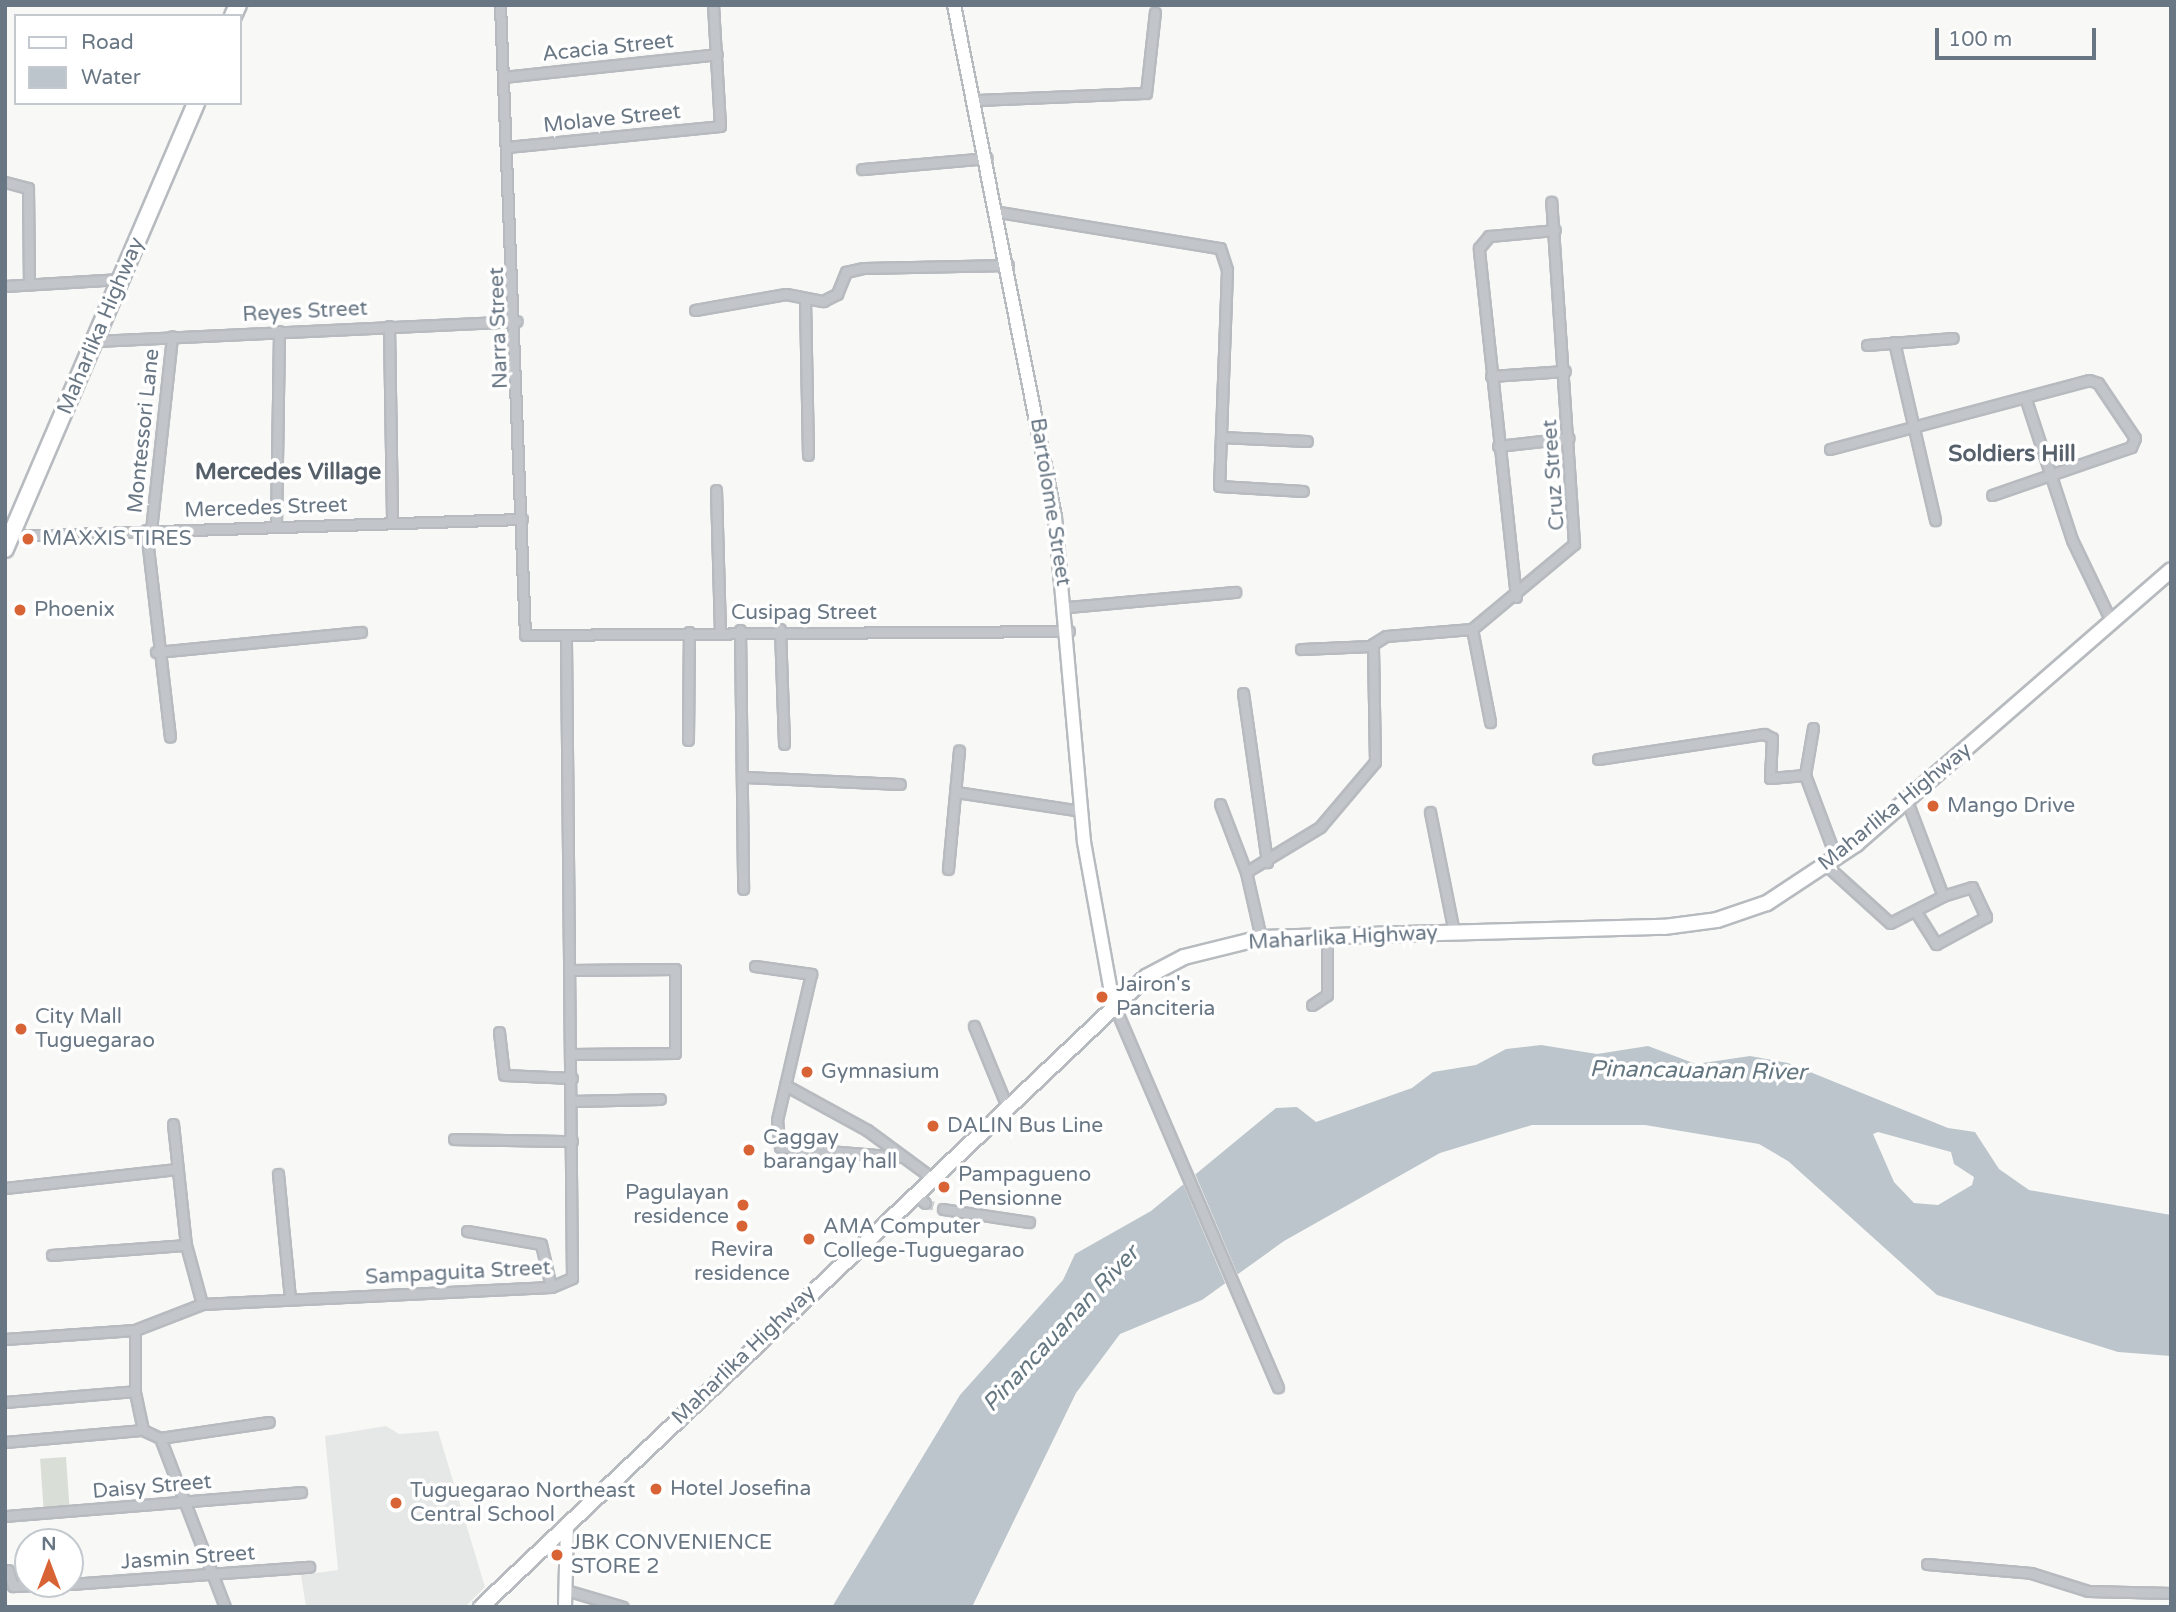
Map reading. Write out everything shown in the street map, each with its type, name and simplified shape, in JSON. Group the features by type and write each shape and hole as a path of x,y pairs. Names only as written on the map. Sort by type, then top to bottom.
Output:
{"highway":[{"name":"Maharlika Highway","path":"8,542 194,105"}],"main road":[{"name":"Maharlika Highway","path":"481,1607 920,1198 931,1177 1113,1003 1184,957 1261,938 1664,927 1717,920 1767,903 1831,862 1907,801 2171,570"}],"street":[{"name":"Narra Street","path":"500,5 517,321 523,629 538,638"},
{"path":"713,5 717,54"},
{"name":"Bartolome Street","path":"954,5 999,212 1067,607 1081,811 1099,952 1113,1003"},
{"path":"976,100 1146,93 1155,12"},
{"name":"Acacia Street","path":"503,77 717,54"},
{"name":"Molave Street","path":"508,147 720,125 717,54"},
{"path":"862,169 987,158"},
{"path":"5,182 28,187 29,284"},
{"name":"Cruz Street","path":"1472,629 1516,597 1576,538 1551,202"},
{"path":"999,212 1220,248 1227,270 1221,486 1303,491"},
{"path":"1516,597 1498,446 1480,243 1555,230"},
{"path":"695,310 786,294 805,299 834,298 842,276 853,269 1008,265"},
{"path":"5,286 121,279"},
{"path":"805,299 808,455"},
{"name":"Reyes Street","path":"95,341 517,321"},
{"path":"389,326 392,521"},
{"path":"276,525 279,331"},
{"name":"Montessori Lane","path":"170,737 156,652 149,530 172,336"},
{"path":"1867,345 1953,338"},
{"path":"1894,342 1912,431 1936,520"},
{"path":"1491,376 1564,371"},
{"path":"1830,449 1912,431 2094,381 2135,438 2131,447 1992,495"},
{"path":"2026,400 2050,477 2111,621"},
{"path":"1221,438 1307,441"},
{"path":"1498,446 1569,438"},
{"path":"716,490 720,631"},
{"name":"Mercedes Street","path":"8,542 149,530 522,519"},
{"path":"1067,607 1235,592"},
{"path":"780,629 784,744"},
{"name":"Cusipag Street","path":"538,638 780,629 1069,631"},
{"path":"1301,649 1372,646 1386,636 1472,629 1490,722"},
{"path":"740,630 745,777 743,889"},
{"path":"156,652 361,632"},
{"path":"688,740 689,632"},
{"name":"Sampaguita Street","path":"5,1339 135,1330 202,1304 551,1287 567,1283 574,1270 566,638"},
{"path":"1246,872 1267,862 1320,827 1370,772 1376,743 1372,646"},
{"path":"1243,693 1267,862"},
{"path":"1813,727 1805,775 1831,862 1890,923 1943,896 1972,887 1986,917 1936,944 1916,912"},
{"path":"1598,759 1764,734 1772,738 1770,778 1805,775"},
{"path":"948,869 959,751"},
{"path":"745,777 900,784"},
{"path":"956,792 1081,811"},
{"path":"1907,801 1943,896"},
{"path":"1220,804 1246,872 1261,938"},
{"path":"1430,812 1454,932"},
{"path":"1311,1005 1327,995 1327,936"},
{"path":"755,966 811,974 776,1135 780,1147 901,1157"},
{"path":"570,970 675,969 675,1053 572,1054"},
{"path":"1113,1003 1278,1387"},
{"path":"974,1026 1006,1104"},
{"path":"499,1032 504,1075 572,1078"},
{"path":"785,1085 867,1130 931,1177"},
{"path":"572,1101 660,1099"},
{"path":"173,1124 186,1245 202,1304"},
{"path":"454,1139 572,1142"},
{"path":"5,1188 177,1169"},
{"path":"278,1174 290,1298"},
{"path":"943,1209 1029,1222"},
{"path":"467,1231 541,1244 551,1287"},
{"path":"52,1255 186,1245"},
{"path":"135,1330 135,1391 143,1430"},
{"path":"5,1402 135,1391"},
{"path":"5,1441 143,1430 160,1438 269,1422"},
{"path":"160,1438 215,1573 225,1607"},
{"name":"Daisy Street","path":"5,1516 301,1492"},
{"path":"565,1607 566,1525"},
{"path":"1927,1564 2031,1573 2088,1591 2171,1593"},
{"name":"Jasmin Street","path":"84,1583 309,1567"},
{"path":"8,1570 10,1584 14,1584"},
{"path":"566,1590 623,1607"}],"shaded area":[{"name":"Tuguegarao Northeast Central School","path":"386,1426 399,1434 438,1431 485,1587 465,1607 306,1607 301,1575 338,1570 325,1436"},
{"path":"66,1457 69,1506 43,1508 40,1459"}],"water":[{"name":"Pinancauanan River","path":"1541,1045 1597,1054 1648,1046 1696,1064 1750,1056 1788,1063 1948,1128 1975,1132 1999,1169 2029,1190 2171,1215 2171,1356 2118,1352 1937,1295 1788,1161 1759,1144 1645,1125 1532,1125 1440,1153 1284,1241 1202,1300 1120,1334 1076,1393 972,1607 832,1607 960,1395 1063,1280 1075,1254 1151,1211 1276,1108 1297,1107 1316,1122 1412,1088 1433,1072 1476,1065 1506,1049","holes":["1878,1132 1951,1152 1954,1164 1974,1177 1972,1185 1938,1205 1914,1203 1894,1182 1873,1134"]}],"pier":[{"path":"1193,1169 1240,1280 1226,1286 1179,1175"}],"tunnel":[{"path":"925,1203 943,1209"}],"place":[{"name":"MAXXIS TIRES","path":"28,539"},
{"name":"Phoenix","path":"20,610"},
{"name":"Mango Drive","path":"1933,806"},
{"name":"Jairon's Panciteria","path":"1102,997"},
{"name":"City Mall Tuguegarao","path":"21,1029"},
{"name":"Gymnasium","path":"807,1072"},
{"name":"DALIN Bus Line","path":"933,1126"},
{"name":"Caggay barangay hall","path":"749,1150"},
{"name":"Pampagueno Pensionne","path":"944,1187"},
{"name":"Pagulayan residence","path":"743,1205"},
{"name":"Revira residence","path":"742,1226"},
{"name":"AMA Computer College-Tuguegarao","path":"809,1239"},
{"name":"Hotel Josefina","path":"656,1489"},
{"name":"Tuguegarao Northeast Central School","path":"396,1503"},
{"name":"JBK CONVENIENCE STORE 2","path":"557,1555"}],"district":[{"name":"Soldiers Hill","path":"2012,454"},
{"name":"Mercedes Village","path":"288,472"}]}
